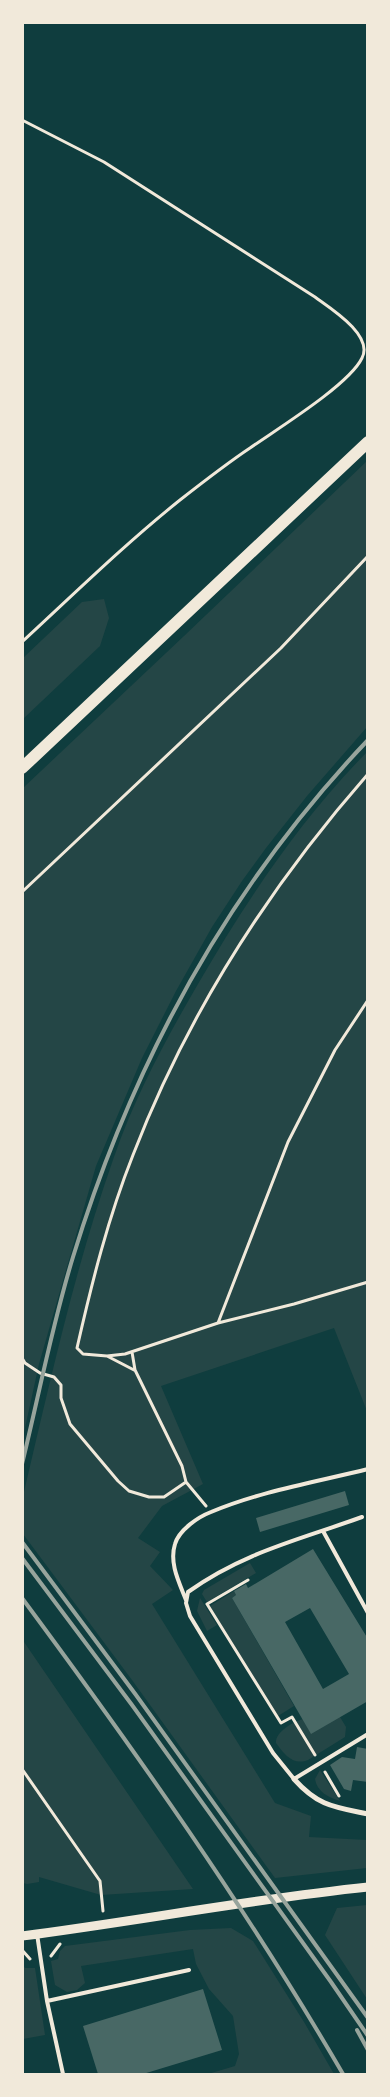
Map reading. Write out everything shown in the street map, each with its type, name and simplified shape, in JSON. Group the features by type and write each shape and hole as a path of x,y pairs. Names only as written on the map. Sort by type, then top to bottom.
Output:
{"main road":[{"path":"22,768 368,442"}],"street":[{"path":"294,1779 318,1801 368,1814"},
{"path":"22,1936 196,1912 307,1893 368,1887"}],"lane":[{"path":"186,1600 175,1574 173,1561 175,1543 188,1527 211,1512 258,1496 368,1469"},
{"path":"362,1517 294,1539 244,1559 188,1592 186,1608 273,1753 294,1779 368,1734"},
{"path":"323,1531 368,1613"},
{"path":"37,1934 47,2001 62,2074"},
{"path":"47,2001 189,1970"}],"path":[{"path":"22,120 104,162 315,297 346,318 364,344 363,358 348,376 178,502 124,547 22,642"},
{"path":"22,892 281,648 368,556"},
{"path":"368,774 329,819 272,894 231,957 166,1080 133,1155 105,1237 91,1286 78,1348 83,1354 106,1356 132,1352 218,1322 294,1304 368,1282"},
{"path":"218,1322 288,1142 335,1050 368,1000"},
{"path":"132,1352 135,1370 182,1466 186,1482 211,1512"},
{"path":"106,1356 135,1370"},
{"path":"22,1358 24,1363 40,1373 54,1377 60,1385 61,1398 70,1424 118,1481 129,1491 149,1497 164,1497 186,1482"},
{"path":"248,1580 207,1604 281,1724 292,1717 347,1810"},
{"path":"22,1769 100,1882 103,1911"}],"shaded area":[{"path":"367,461 367,727 307,796 242,881 212,927 176,991 142,1058 96,1166 39,1364 23,1437 23,788"},
{"path":"104,599 109,618 100,646 23,719 23,658 82,602"},
{"path":"367,752 367,1411 334,1328 161,1386 203,1484 162,1506 138,1538 160,1552 150,1566 173,1590 152,1604 275,1803 311,1816 309,1837 367,1840 367,1868 275,1878 132,1680 23,1534 23,1496 53,1368 87,1240 122,1134 141,1090 216,953 275,862 319,805"},
{"path":"250,1563 256,1573 207,1602 202,1594 204,1590"},
{"path":"234,1591 236,1595 232,1598 294,1706 278,1716 210,1606"},
{"path":"200,1598 217,1625 207,1631 197,1611"},
{"path":"22,1639 193,1889 101,1895 39,1877 39,1882 23,1883"},
{"path":"317,1717 340,1717 346,1727 345,1737 308,1760 298,1761 289,1758 276,1743 282,1731 300,1720"},
{"path":"320,1770 340,1801 327,1796 316,1784 315,1779"},
{"path":"368,1905 367,1999 325,1935 337,1908"},
{"path":"231,1928 253,1941 334,2074 208,2074 235,2066 239,2054 233,2016 209,1989 196,1964 193,1949 81,1966 85,1983 77,1990 67,1992 55,1985 51,1961 58,1959 60,1951 65,1946 190,1930"},
{"path":"22,1964 25,1968 35,1968 45,2035 23,2039"}],"building":[{"path":"345,1491 349,1505 260,1532 256,1518"},
{"path":"313,1549 368,1639 368,1701 311,1734 232,1598 236,1595 234,1591 246,1584 248,1588","holes":["310,1608 349,1674 323,1689 285,1622"]},
{"path":"357,1747 368,1749 368,1782 353,1780 351,1791 344,1789 330,1765 342,1757 355,1759"},
{"path":"203,1989 222,2050 143,2074 98,2074 83,2026"}],"railway":[{"path":"22,1464 52,1334 73,1257 97,1186 124,1116 155,1048 190,982 229,918 271,856 318,797 368,740"},
{"path":"22,1542 136,1695 368,2018"},
{"path":"22,1558 132,1705 368,2036"},
{"path":"22,1598 107,1714 229,1891 343,2074"},
{"path":"357,2030 368,2050"}]}
